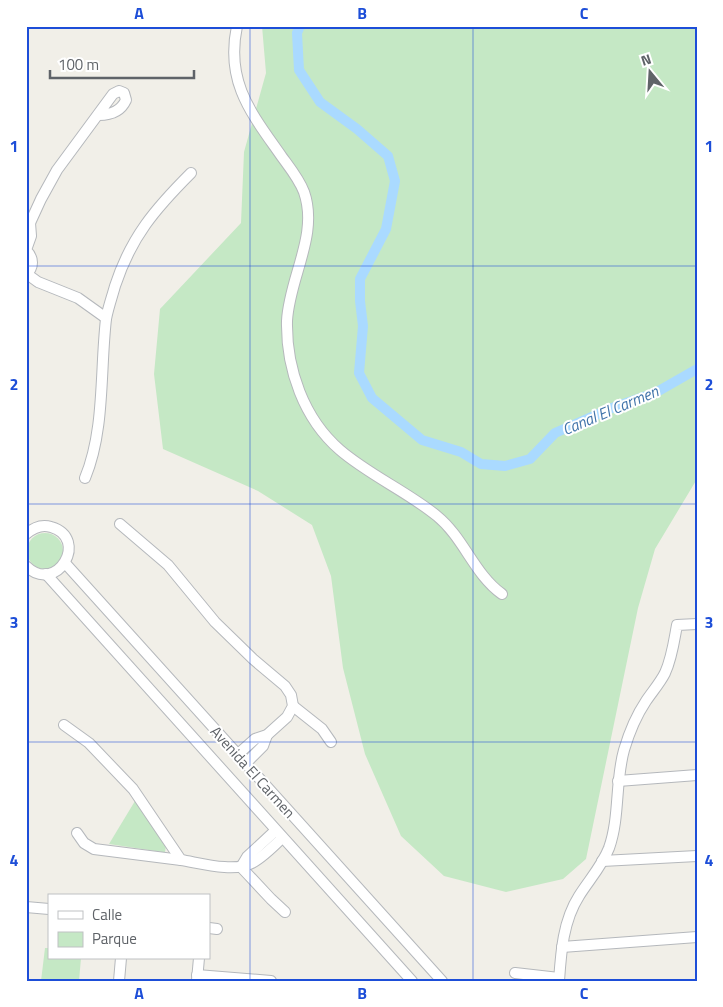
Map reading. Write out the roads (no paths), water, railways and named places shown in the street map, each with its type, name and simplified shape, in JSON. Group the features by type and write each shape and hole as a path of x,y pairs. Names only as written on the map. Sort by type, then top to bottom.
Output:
{"street":[{"path":"237,26 235,64 243,97 253,117 300,182 308,209 308,232 292,289 287,319 288,351 300,394 314,419 341,451 438,516 460,541 474,564 492,587 502,594"},
{"path":"99,115 57,170 41,199 28,225 31,236 26,250 30,253 32,262 27,274 38,282 78,298 106,318"},
{"path":"85,478 91,459 100,407 106,318 121,269 133,242 170,193 190,173"},
{"path":"120,524 168,564 204,610 226,634 285,686 291,695 293,706 281,723 267,735 255,739 237,755"},
{"path":"26,534 34,528 42,526 51,527 60,531 69,546 65,563 57,571 46,574 34,572 26,566"},
{"name":"Avenida El Carmen","path":"65,563 442,981"},
{"name":"Avenida El Carmen","path":"46,574 412,981"},
{"path":"515,973 559,979 566,924 574,905 609,847 615,819 620,764 628,736 640,711 660,681 669,662 677,625 697,624"},
{"path":"293,706 322,729 330,742"},
{"path":"64,725 89,743 133,789 181,860"},
{"path":"245,764 263,746 267,735"},
{"path":"618,781 697,775"},
{"path":"77,834 84,843 94,849 218,866 241,867 254,862 279,834"},
{"path":"602,861 697,856"},
{"path":"241,867 285,912"},
{"path":"26,907 48,909"},
{"path":"562,947 697,937"},
{"path":"119,981 121,960"},
{"path":"199,960 197,978 271,981"}],"waterway":[{"name":"Canal El Carmen","path":"300,26 297,33 299,70 320,102 357,129 388,156 395,181 386,229 360,279 363,326 359,373 372,398 422,440 461,452 481,464 505,466 530,459 555,433 612,408 655,393 697,369"}]}
